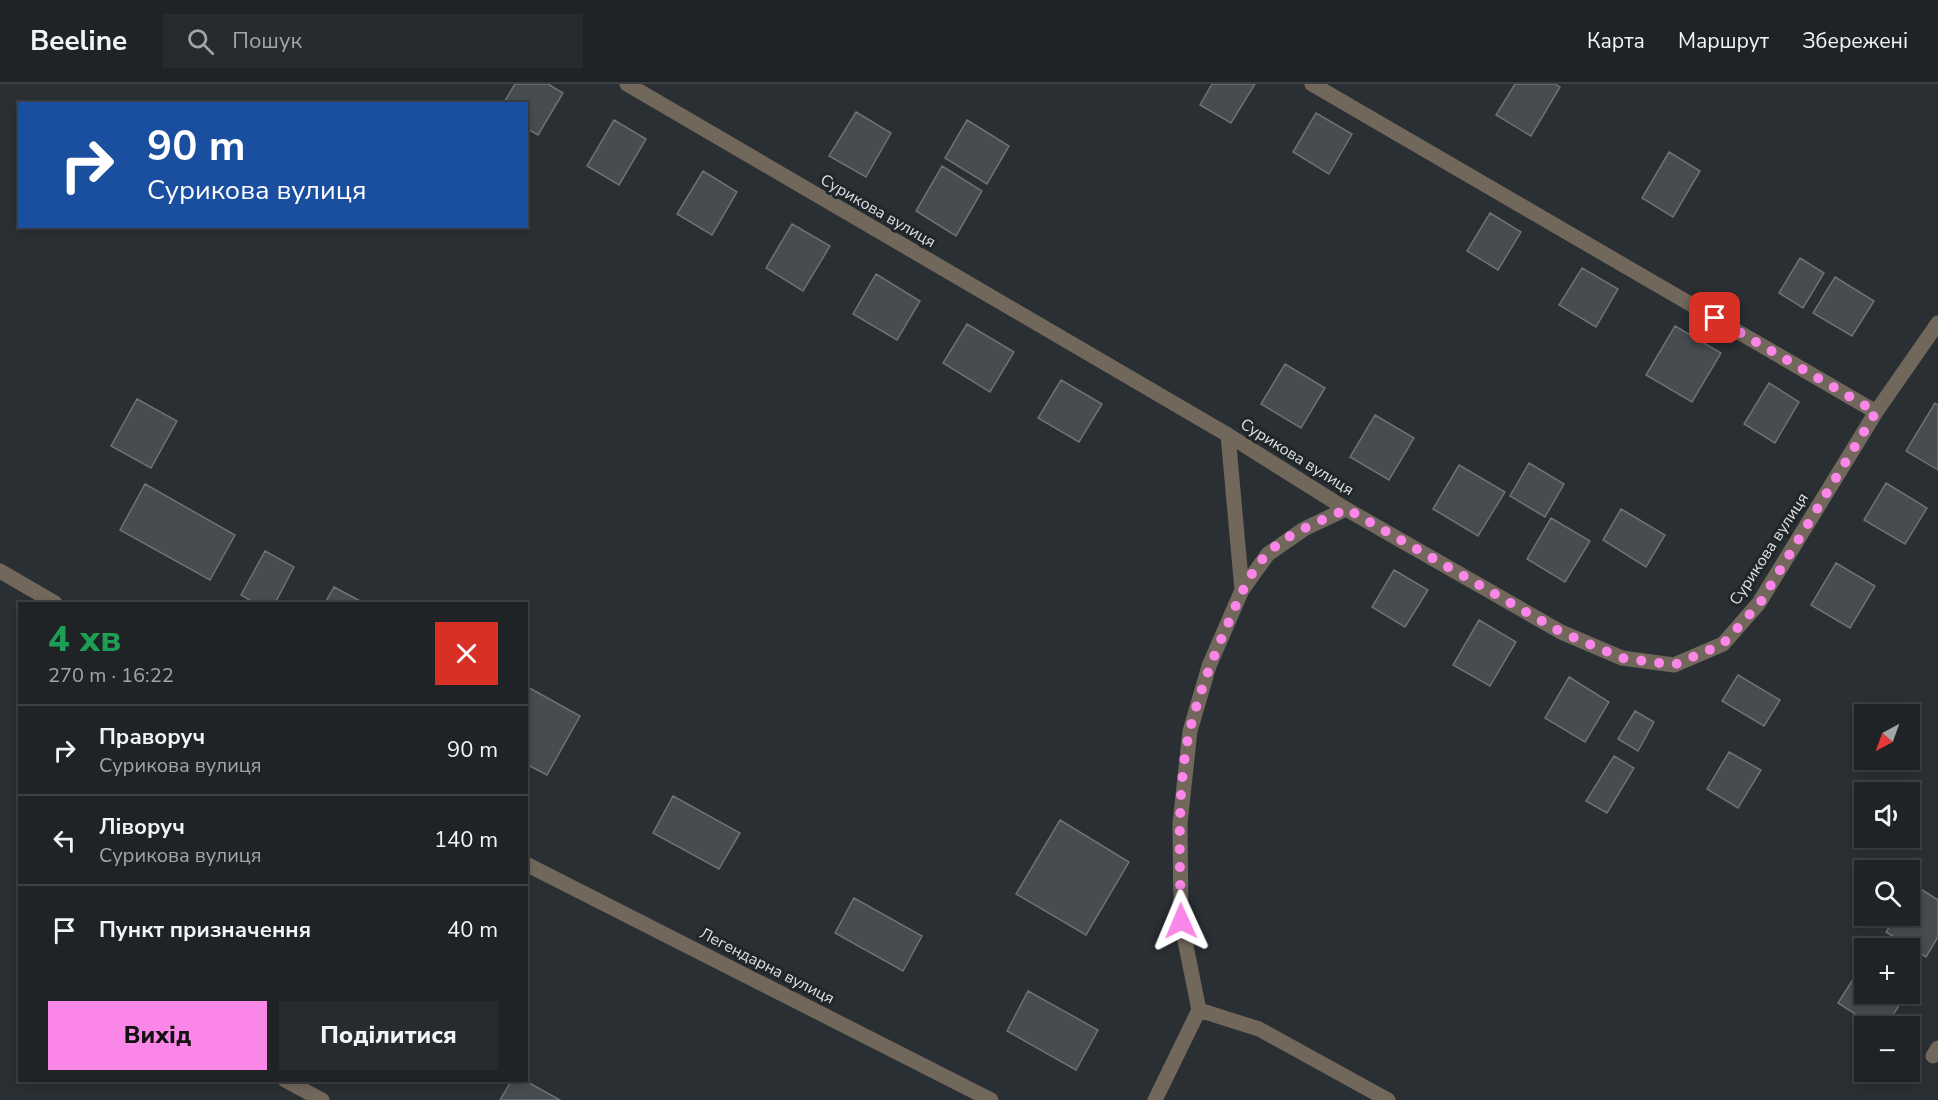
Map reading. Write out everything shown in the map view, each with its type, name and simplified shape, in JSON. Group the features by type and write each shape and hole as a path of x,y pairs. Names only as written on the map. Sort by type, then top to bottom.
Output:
{"street":[{"name":"Сурикова вулиця","path":"627,84 1228,435 1347,509 1561,632 1622,658 1674,665 1723,644 1760,603 1876,412 1938,322"},
{"path":"1312,84 1876,412"},
{"path":"1228,435 1242,590"},
{"path":"1155,1100 1199,1010 1181,921 1180,823 1190,731 1209,666 1242,590 1268,554 1304,529 1347,509"},
{"path":"0,572 53,602"},
{"name":"Легендарна вулиця","path":"528,865 991,1100"},
{"path":"1199,1010 1259,1029 1388,1100"},
{"path":"289,1082 322,1100"}],"building":[{"path":"515,84 548,84 563,93 538,135 528,129 528,102 504,102"},
{"path":"1212,84 1255,84 1231,123 1200,105"},
{"path":"1515,84 1555,84 1560,87 1531,136 1496,115"},
{"path":"856,112 891,133 866,177 829,156"},
{"path":"1316,113 1352,134 1329,174 1293,152"},
{"path":"614,120 646,139 619,185 587,166"},
{"path":"967,120 1009,146 987,184 945,158"},
{"path":"1669,152 1700,171 1673,217 1642,198"},
{"path":"942,166 982,191 956,236 916,211"},
{"path":"703,171 737,192 712,235 677,214"},
{"path":"1490,213 1521,232 1498,270 1467,251"},
{"path":"792,224 830,246 803,291 766,268"},
{"path":"1800,258 1824,273 1803,308 1779,293"},
{"path":"1582,268 1618,289 1596,327 1559,305"},
{"path":"876,274 920,301 897,340 853,314"},
{"path":"1835,277 1874,301 1852,336 1813,313"},
{"path":"967,324 1014,352 990,392 943,363"},
{"path":"1675,326 1721,353 1692,402 1646,375"},
{"path":"1285,364 1325,388 1301,428 1261,404"},
{"path":"1061,380 1102,404 1079,442 1038,418"},
{"path":"1769,383 1799,402 1775,443 1744,424"},
{"path":"137,399 177,421 151,468 111,446"},
{"path":"1935,403 1938,405 1938,470 1906,451"},
{"path":"1375,415 1414,438 1389,480 1350,457"},
{"path":"1529,463 1564,484 1545,517 1510,496"},
{"path":"1459,465 1505,492 1478,536 1433,509"},
{"path":"1886,483 1927,508 1905,544 1864,520"},
{"path":"145,484 235,535 210,580 120,530"},
{"path":"1621,509 1665,535 1646,567 1603,540"},
{"path":"1551,518 1590,541 1565,582 1527,559"},
{"path":"265,551 294,567 276,602 252,602 241,595"},
{"path":"1836,563 1875,586 1850,628 1811,605"},
{"path":"1394,570 1428,590 1405,627 1372,607"},
{"path":"334,587 362,602 326,602"},
{"path":"1479,620 1516,642 1490,686 1453,665"},
{"path":"1738,675 1780,700 1764,726 1722,701"},
{"path":"1569,677 1609,702 1585,742 1545,718"},
{"path":"528,687 580,716 547,775 528,765"},
{"path":"1635,711 1654,722 1638,751 1618,739"},
{"path":"1729,752 1761,770 1738,808 1707,789"},
{"path":"1614,756 1634,768 1607,813 1586,801"},
{"path":"673,796 740,833 719,869 653,833"},
{"path":"1060,820 1129,862 1086,935 1016,894"},
{"path":"1920,889 1938,900 1938,937 1926,957 1920,953 1920,938 1896,938 1886,932 1890,926 1920,926"},
{"path":"854,898 922,936 903,971 835,933"},
{"path":"1854,978 1854,1004 1900,1004 1892,1016 1858,1016 1838,1003"},
{"path":"1028,991 1098,1030 1076,1070 1007,1031"},
{"path":"511,1082 528,1082 560,1100 500,1100"}],"route":[{"path":"1181,921 1180,823 1190,731 1209,666 1242,590 1268,554 1304,529 1347,509 1393,533 1561,632 1622,658 1674,665 1723,644 1760,603 1876,412 1715,318"}]}
